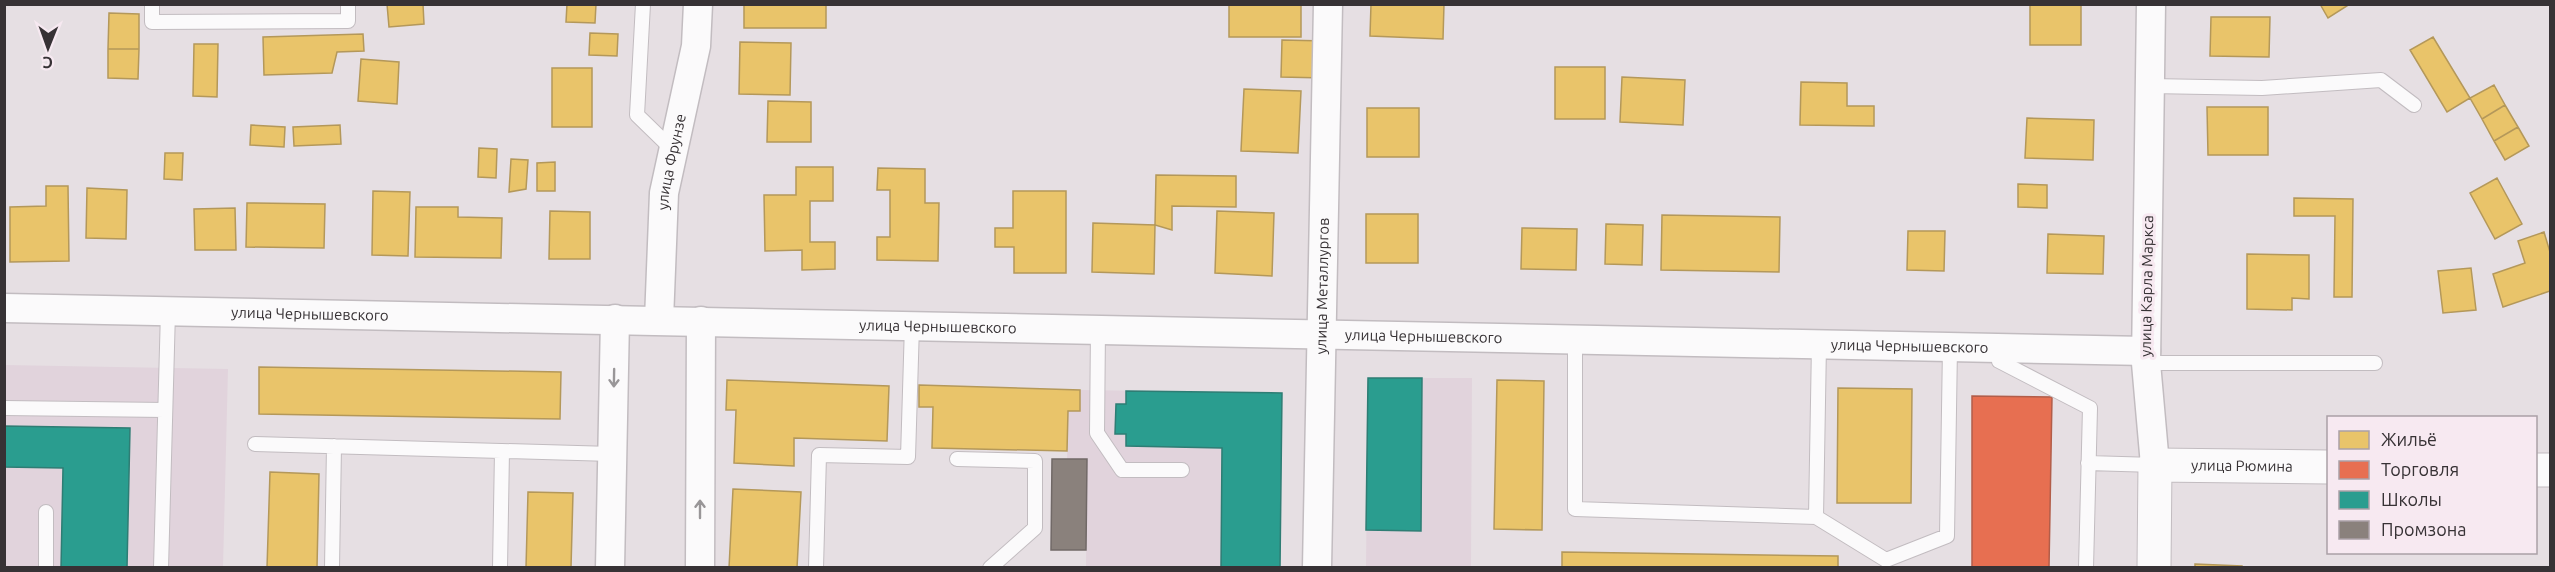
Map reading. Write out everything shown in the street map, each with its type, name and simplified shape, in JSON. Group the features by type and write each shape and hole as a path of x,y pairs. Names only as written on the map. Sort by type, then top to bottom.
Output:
{"main road":[{"name":"улица Рюмина","path":"2155,465 2327,467"},
{"name":"улица Карла Маркса","path":"2154,567 2155,465"}],"street":[{"name":"улица Фрунзе","path":"659,320 664,193 696,46 698,4"},
{"name":"улица Металлургов","path":"1317,567 1328,4"},
{"name":"улица Карла Маркса","path":"2151,4 2146,357 2155,465"},
{"name":"улица Чернышевского","path":"4,308 2000,348 2146,357"},
{"path":"610,567 615,319"},
{"path":"700,567 701,321"}],"lane":[{"path":"153,4 152,22 348,21 348,4"},
{"path":"643,4 637,115 673,150"},
{"path":"2150,86 2262,88 2381,80 2414,105"},
{"path":"161,567 168,311"},
{"path":"816,567 819,455 908,457 912,325"},
{"path":"1098,329 1096,433 1122,470 1182,470"},
{"path":"1575,339 1575,509 1816,517 1886,564 1947,536 1950,347"},
{"path":"1816,517 1819,344"},
{"path":"2000,348 1999,361 2090,408 2086,567"},
{"path":"2146,357 2376,363"},
{"path":"4,408 165,410"},
{"path":"255,444 612,454"},
{"path":"332,567 334,446"},
{"path":"500,567 502,451"},
{"path":"957,459 1035,462 1035,528 990,567"},
{"path":"2088,463 2155,465"},
{"path":"46,512 46,567"}],"shaded area":[{"path":"5,365 228,369 223,567 5,568"},
{"path":"1368,378 1472,378 1471,567 1366,568"},
{"path":"1080,390 1282,393 1280,567 1086,566 1087,460 1067,459 1068,411 1080,411"}],"building: Жильё":[{"path":"387,4 423,4 424,24 389,27"},
{"path":"567,4 596,4 595,23 566,22"},
{"path":"744,4 826,5 826,28 744,28"},
{"path":"1229,4 1301,4 1301,37 1229,37"},
{"path":"1371,4 1444,4 1443,39 1370,36"},
{"path":"2030,4 2081,4 2081,45 2030,45"},
{"path":"2320,4 2350,4 2328,18"},
{"path":"109,13 139,14 139,49 108,49"},
{"path":"2211,17 2270,17 2269,57 2210,56"},
{"path":"590,33 618,34 617,56 589,55"},
{"path":"363,34 364,51 337,52 332,73 264,75 263,37"},
{"path":"2433,37 2470,98 2447,112 2410,50"},
{"path":"1282,40 1325,41 1324,78 1281,77"},
{"path":"740,42 791,43 790,95 739,94"},
{"path":"194,44 218,44 217,97 193,96"},
{"path":"108,49 139,49 138,79 108,78"},
{"path":"361,59 399,62 397,104 358,101"},
{"path":"1555,67 1605,67 1605,119 1555,119"},
{"path":"552,68 592,68 592,127 552,127"},
{"path":"1622,77 1685,80 1683,125 1620,122"},
{"path":"1801,82 1847,83 1847,106 1874,106 1874,126 1800,125"},
{"path":"2494,85 2505,105 2482,119 2470,98"},
{"path":"1244,89 1301,91 1298,153 1241,151"},
{"path":"768,101 811,102 811,142 767,142"},
{"path":"2505,105 2518,127 2494,141 2482,119"},
{"path":"2207,107 2268,107 2268,155 2208,155"},
{"path":"1367,108 1419,108 1419,157 1367,157"},
{"path":"2027,118 2094,120 2093,160 2025,158"},
{"path":"251,125 285,127 284,147 250,145"},
{"path":"340,125 341,144 294,146 293,127"},
{"path":"2518,127 2529,146 2505,160 2494,141"},
{"path":"479,148 497,149 496,178 478,177"},
{"path":"165,153 183,153 182,180 164,179"},
{"path":"511,159 528,160 526,189 509,192"},
{"path":"555,162 555,191 537,191 537,163"},
{"path":"796,167 833,167 833,201 810,201 810,242 835,242 835,269 802,270 802,250 765,251 764,195 796,195"},
{"path":"878,168 925,169 925,203 939,203 938,261 877,260 877,237 890,237 890,190 877,190"},
{"path":"1156,175 1236,176 1236,207 1172,206 1172,230 1155,225"},
{"path":"2497,178 2522,224 2495,239 2470,193"},
{"path":"2018,184 2047,185 2047,208 2018,207"},
{"path":"46,186 68,186 69,261 10,262 10,207 46,206"},
{"path":"87,188 127,190 126,239 86,238"},
{"path":"373,191 410,192 408,256 372,255"},
{"path":"1013,191 1066,191 1066,273 1014,273 1014,247 995,247 995,228 1013,228"},
{"path":"2294,198 2353,199 2352,297 2334,297 2335,216 2294,216"},
{"path":"247,203 325,204 324,248 246,247"},
{"path":"416,207 458,207 458,217 502,218 501,258 415,257"},
{"path":"235,208 236,250 195,250 194,209"},
{"path":"550,211 590,212 590,259 549,259"},
{"path":"1217,211 1274,213 1272,276 1215,273"},
{"path":"1366,214 1418,214 1418,263 1366,263"},
{"path":"1662,215 1780,217 1779,272 1661,270"},
{"path":"1093,223 1155,225 1154,274 1092,272"},
{"path":"1606,224 1643,225 1642,265 1605,264"},
{"path":"1522,228 1577,229 1576,270 1521,269"},
{"path":"1908,231 1945,231 1944,271 1907,270"},
{"path":"2544,232 2550,252 2550,291 2503,307 2493,274 2525,263 2518,241"},
{"path":"2048,234 2104,236 2103,274 2047,273"},
{"path":"2247,254 2309,255 2309,299 2292,298 2292,310 2247,309"},
{"path":"2471,268 2476,310 2443,313 2438,271"},
{"path":"259,367 561,372 560,419 259,414"},
{"path":"727,380 889,386 887,441 794,438 794,466 734,463 736,410 726,410"},
{"path":"1497,380 1544,381 1542,530 1494,529"},
{"path":"919,385 1080,390 1080,411 1068,411 1067,451 932,448 933,407 919,407"},
{"path":"1838,388 1912,389 1911,503 1837,503"},
{"path":"270,472 319,474 317,568 267,568"},
{"path":"733,489 801,492 797,568 729,568"},
{"path":"528,492 573,493 571,568 526,568"},
{"path":"1562,552 1838,556 1838,568 1562,568"},
{"path":"2195,564 2242,566 2242,568 2195,568"}],"building: Торговля":[{"path":"1972,396 2052,397 2049,568 1972,568"}],"building: Школы":[{"path":"1368,378 1422,378 1421,531 1366,530"},
{"path":"1126,391 1282,393 1280,568 1221,568 1222,448 1126,446 1126,434 1115,434 1116,404 1126,404"},
{"path":"4,426 130,428 127,568 61,568 63,468 4,467"}],"building: Промзона":[{"path":"1052,459 1087,459 1086,550 1051,550"}]}
